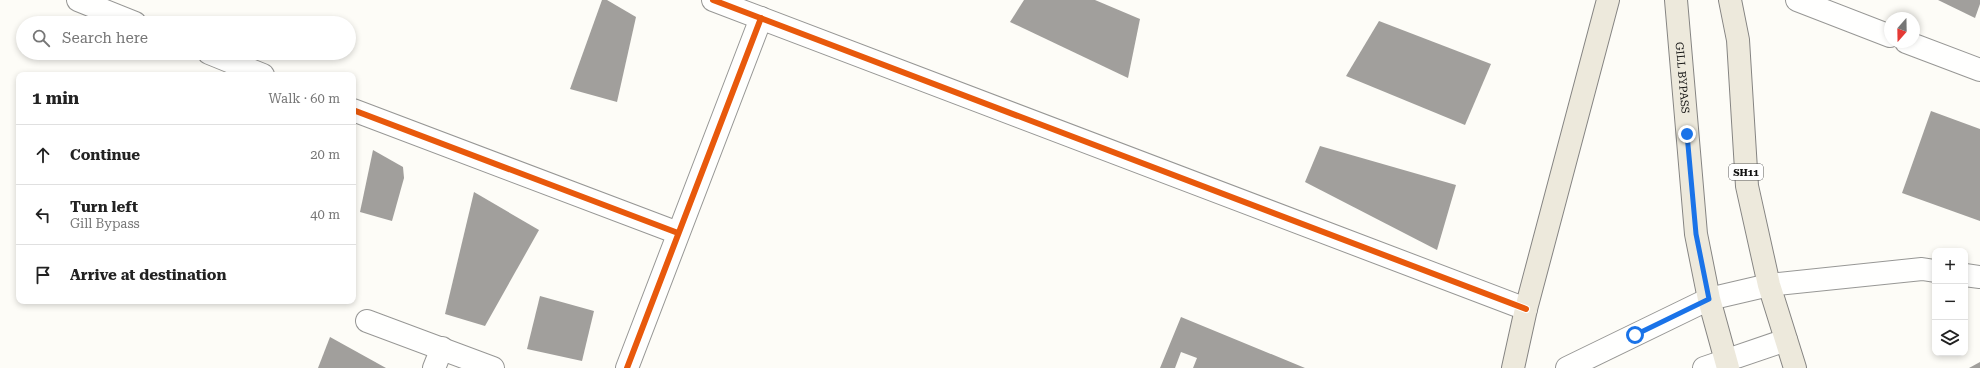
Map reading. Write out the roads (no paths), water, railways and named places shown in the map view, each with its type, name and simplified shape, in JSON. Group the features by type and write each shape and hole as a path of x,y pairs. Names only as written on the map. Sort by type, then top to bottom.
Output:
{"main road":[{"path":"1513,368 1526,309 1608,0"},
{"name":"GILL BYPASS","path":"1676,0 1696,234 1709,299 1727,365"},
{"name":"SH11","path":"1730,0 1738,40 1747,186 1769,285 1795,368"}],"street":[{"path":"78,0 118,16"},
{"path":"713,0 1526,309"},
{"path":"1797,0 1884,34"},
{"path":"627,368 761,18"},
{"path":"1920,47 1980,70"},
{"path":"226,60 256,72"},
{"path":"356,111 678,233"},
{"path":"1567,368 1709,299 1769,285 1922,269 1932,270"},
{"path":"1968,275 1980,277"},
{"path":"367,321 493,368"},
{"path":"1704,368 1727,365 1786,340"},
{"path":"434,368 442,348"}]}
